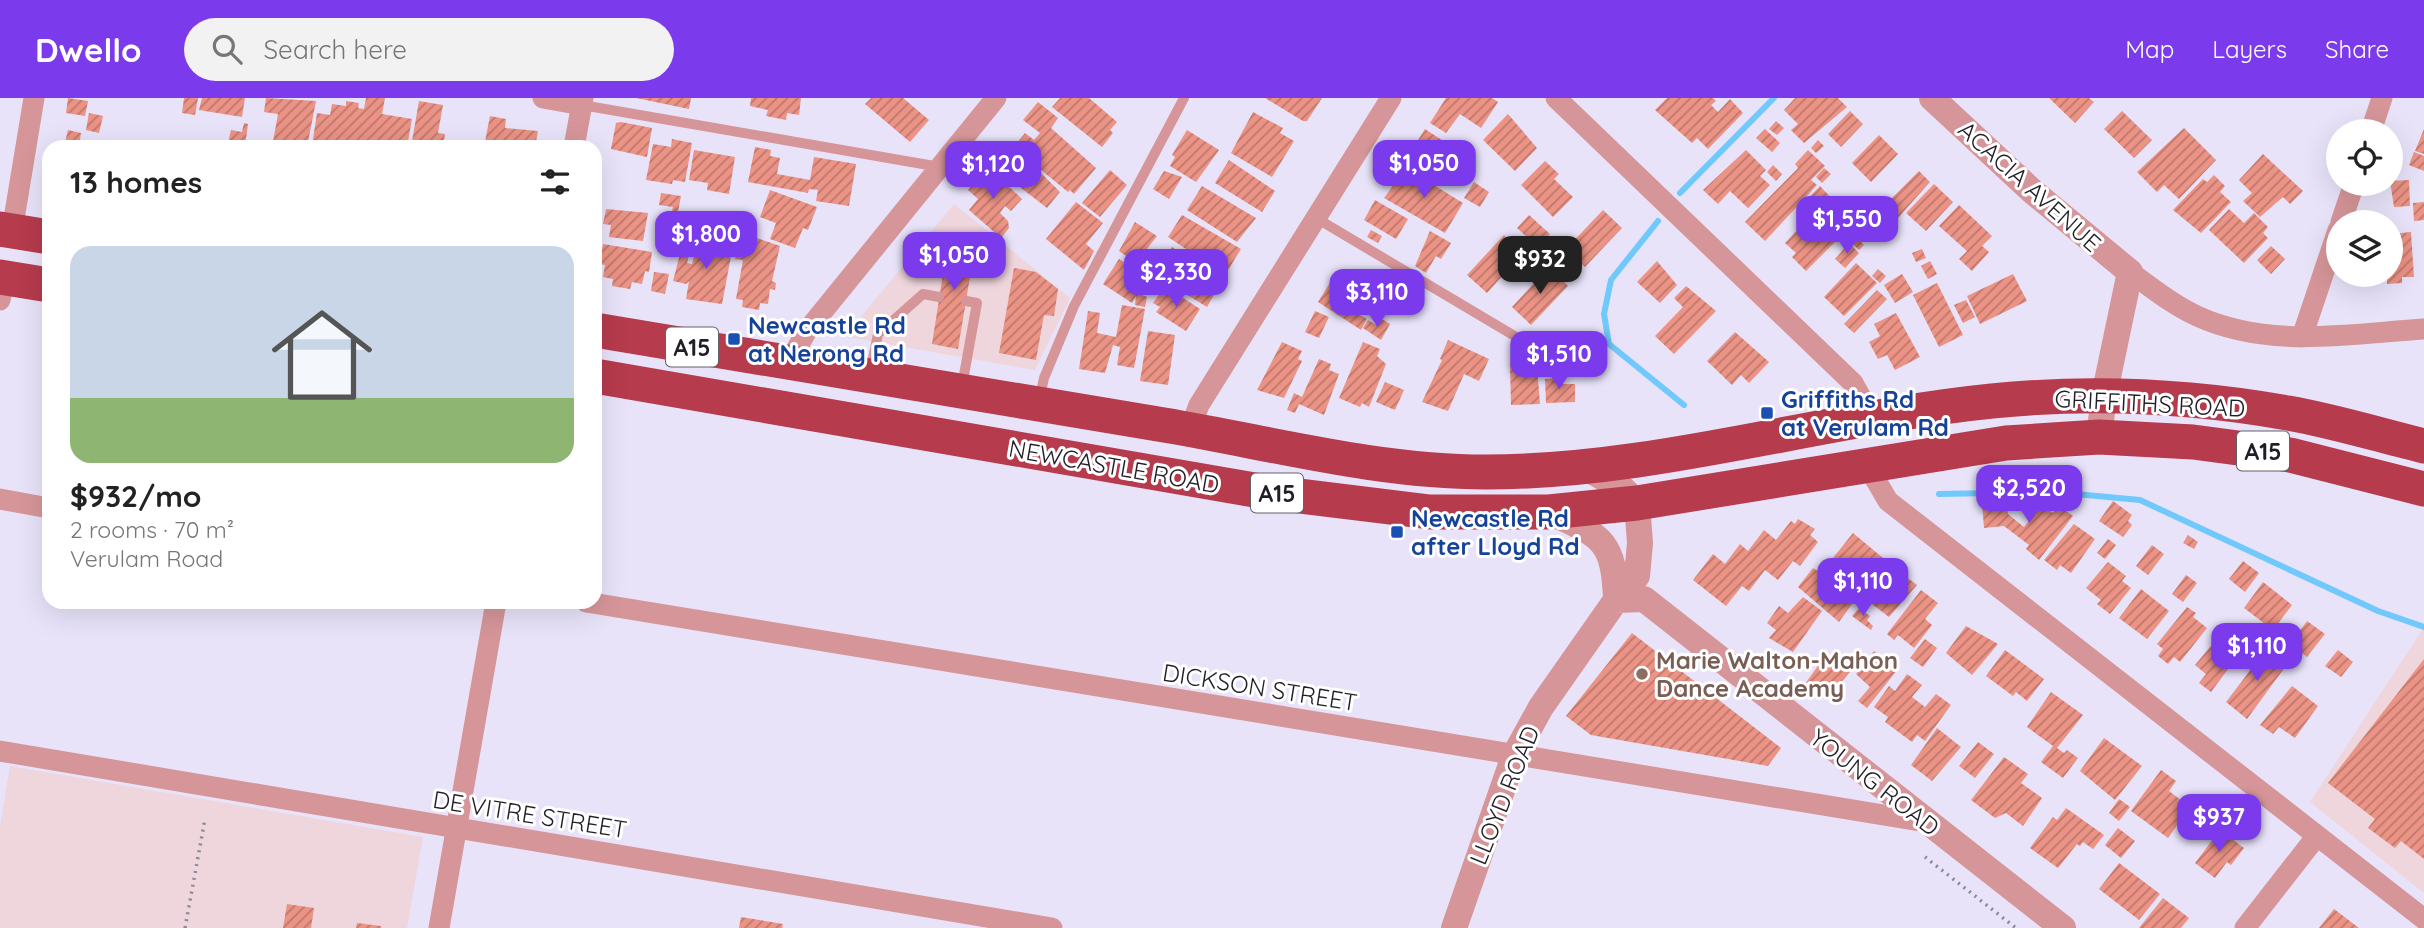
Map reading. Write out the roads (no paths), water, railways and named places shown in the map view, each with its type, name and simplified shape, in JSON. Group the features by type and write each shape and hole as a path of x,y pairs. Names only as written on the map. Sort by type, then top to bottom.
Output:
{"highway":[{"path":"6,230 42,236"},
{"path":"2,285 42,285"},
{"name":"NEWCASTLE ROAD","path":"602,331 1416,469 1484,472 1584,467"},
{"path":"776,408 789,363"},
{"name":"NEWCASTLE ROAD","path":"602,377 1352,504 1430,512 1549,512 1637,503"},
{"name":"GRIFFITHS ROAD","path":"1584,467 1991,401 2104,396 2260,408 2424,446"},
{"name":"GRIFFITHS ROAD","path":"1637,503 2006,443 2099,438 2193,442 2290,455 2424,489"}],"street":[{"path":"6,230 34,98"},
{"path":"543,98 582,102 575,140"},
{"path":"789,363 806,332 996,98"},
{"path":"1190,429 1199,405 1391,98"},
{"path":"1556,98 1853,383 1873,419"},
{"name":"ACACIA AVENUE","path":"1932,98 2032,191 2130,272 2180,307 2218,325 2261,335 2302,337 2424,329"},
{"path":"2375,119 2382,98"},
{"path":"2302,337 2326,266"},
{"path":"2099,438 2104,396 2130,272"},
{"path":"1867,465 1888,501 2424,919"},
{"path":"1584,467 1623,489 1637,503"},
{"path":"0,499 42,507"},
{"name":"LLOYD ROAD","path":"1454,928 1514,756 1541,707 1616,600 1639,572 1637,503"},
{"path":"1549,512 1592,533 1602,541 1613,563 1616,600"},
{"name":"YOUNG ROAD","path":"1616,600 1644,599 2063,928"},
{"name":"DICKSON STREET","path":"602,605 1926,822"},
{"path":"439,928 495,609"},
{"name":"DE VITRE STREET","path":"0,751 455,830 485,832 1052,928"},
{"path":"2245,928 2316,837"}],"lane":[{"path":"1038,404 1045,378 1074,306 1184,98"},
{"path":"582,102 940,167"},
{"path":"1316,218 1550,357"},
{"path":"870,376 878,334 923,294 939,296"},
{"path":"960,391 977,303 966,301"}],"waterway":[{"path":"1680,193 1774,98"},
{"path":"1658,221 1611,280 1604,314 1609,344 1684,405"},
{"path":"1939,494 2054,492 2140,500 2378,611 2424,627"}],"place":[{"name":"Newcastle Rd at Nerong Rd","path":"734,339"},
{"name":"Griffiths Rd at Verulam Rd","path":"1767,413"},
{"name":"Newcastle Rd after Lloyd Rd","path":"1397,532"},
{"name":"Marie Walton-Mahon Dance Academy","path":"1642,674"}]}
